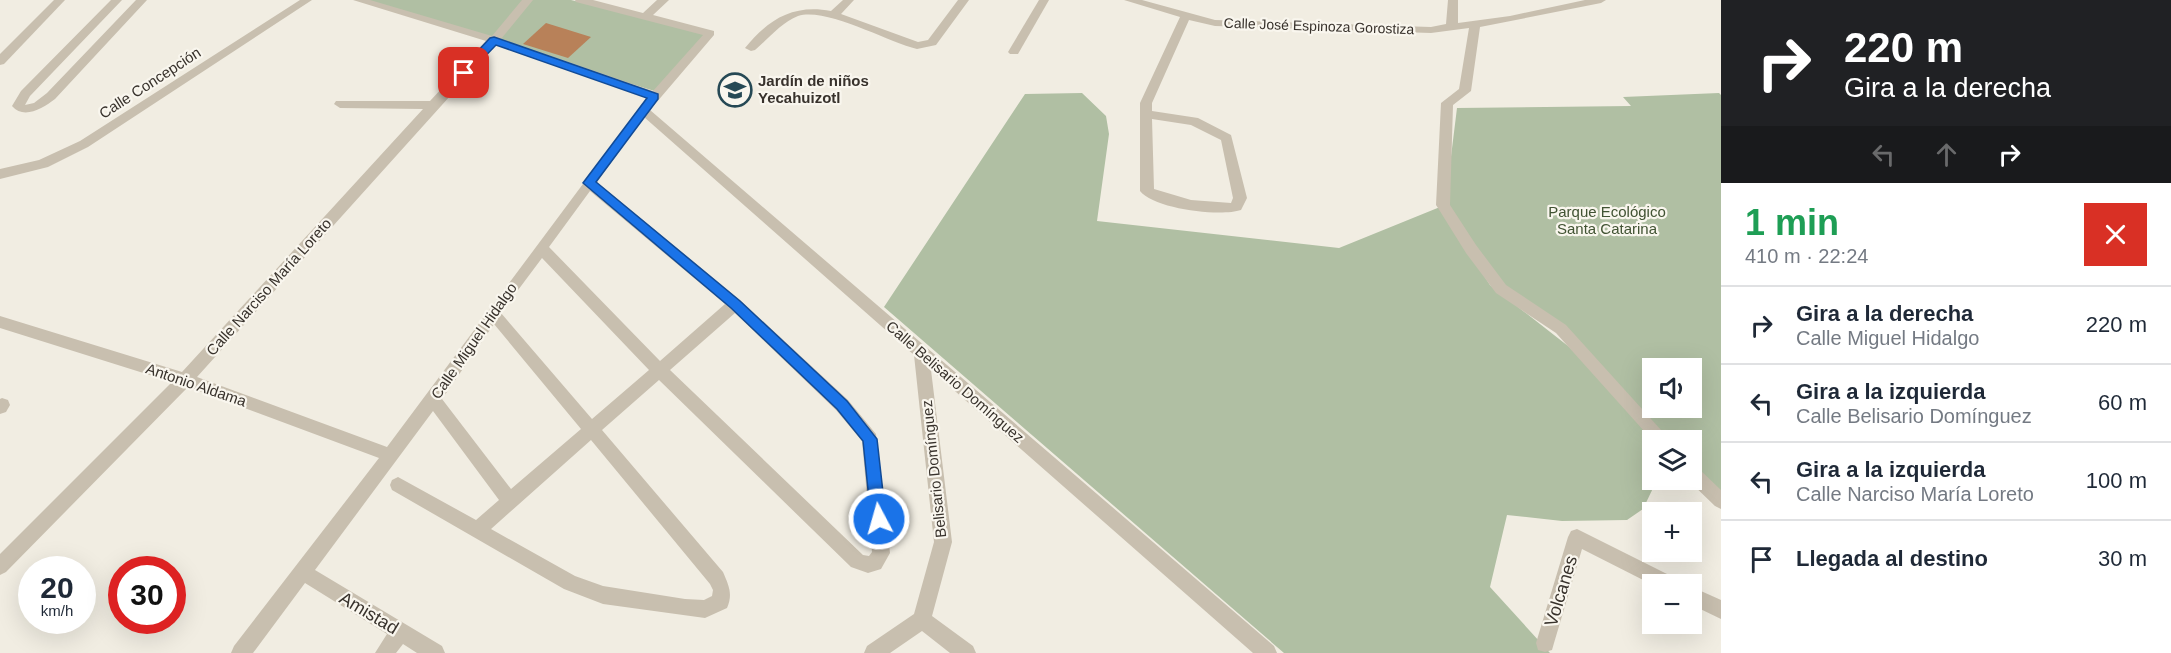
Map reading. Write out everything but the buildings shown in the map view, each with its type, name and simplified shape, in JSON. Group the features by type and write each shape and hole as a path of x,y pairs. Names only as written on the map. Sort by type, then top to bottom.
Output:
{"street":[{"path":"0,60 60,0"},
{"path":"117,0 25,94 18,106 23,109 38,106 51,96 142,0"},
{"name":"Calle Concepción","path":"0,174 32,168 57,159 84,144 308,0"},
{"path":"358,0 494,40 654,96"},
{"name":"Calle Narciso María Loreto","path":"0,566 186,379 528,0"},
{"path":"580,0 647,15 664,0"},
{"path":"833,15 849,0"},
{"path":"751,48 790,14 812,9 917,46 926,45 932,43 964,0"},
{"path":"1014,52 1044,0"},
{"name":"Calle José Espinoza Gorostiza","path":"1129,0 1215,23 1431,30 1601,0"},
{"path":"1452,27 1453,0"},
{"name":"Calle Miguel Hidalgo","path":"242,653 433,399 493,313 643,110 710,33 647,15"},
{"path":"1147,114 1194,121 1227,138 1240,198 1236,207 1220,209 1159,197 1147,191 1146,104 1186,15"},
{"path":"1474,24 1465,91 1447,103 1443,205 1471,249 1502,289 1561,329 1653,430"},
{"path":"69,50 94,51"},
{"path":"340,104 433,105"},
{"name":"Calle Belisario Domínguez","path":"643,110 1267,653"},
{"path":"541,248 660,371 856,561 868,565 875,562 881,553 870,439 842,405 735,304 589,183"},
{"path":"477,530 735,304"},
{"path":"398,485 570,583 603,595 685,608 705,609 720,602 722,590 717,578 493,313"},
{"name":"Antonio Aldama","path":"0,322 186,379 390,455"},
{"name":"Belisario Domínguez","path":"921,352 943,542 922,620"},
{"path":"433,399 510,501"},
{"path":"1702,483 1721,501"},
{"name":"Volcanes","path":"1545,643 1577,537 1649,574"},
{"name":"Amistad","path":"304,573 435,653"},
{"path":"1702,601 1721,610"},
{"path":"874,653 922,620 966,653"},
{"path":"385,653 400,632"}],"green space":[{"path":"364,0 527,0 491,40"},
{"path":"528,0 571,0 710,33 658,92 491,42"},
{"path":"1082,93 1106,116 1109,134 1097,221 1339,248 1440,207 1490,285 1591,364 1645,429 1642,430 1642,490 1652,490 1646,502 1642,502 1642,510 1627,520 1562,521 1507,515 1490,587 1550,653 1284,653 884,307 1025,94"},
{"name":"Parque Ecológico Santa Catarina","path":"1719,93 1721,95 1721,498 1702,478 1702,430 1657,430 1645,418 1702,418 1702,358 1642,358 1642,414 1562,329 1504,290 1445,205 1457,108 1631,106 1623,97"}],"place":[{"name":"Jardín de niños Yecahuizotl","path":"735,90"}],"route":[{"path":"464,73 494,40 654,96 589,183 735,304 842,405 870,439 879,519"}]}
